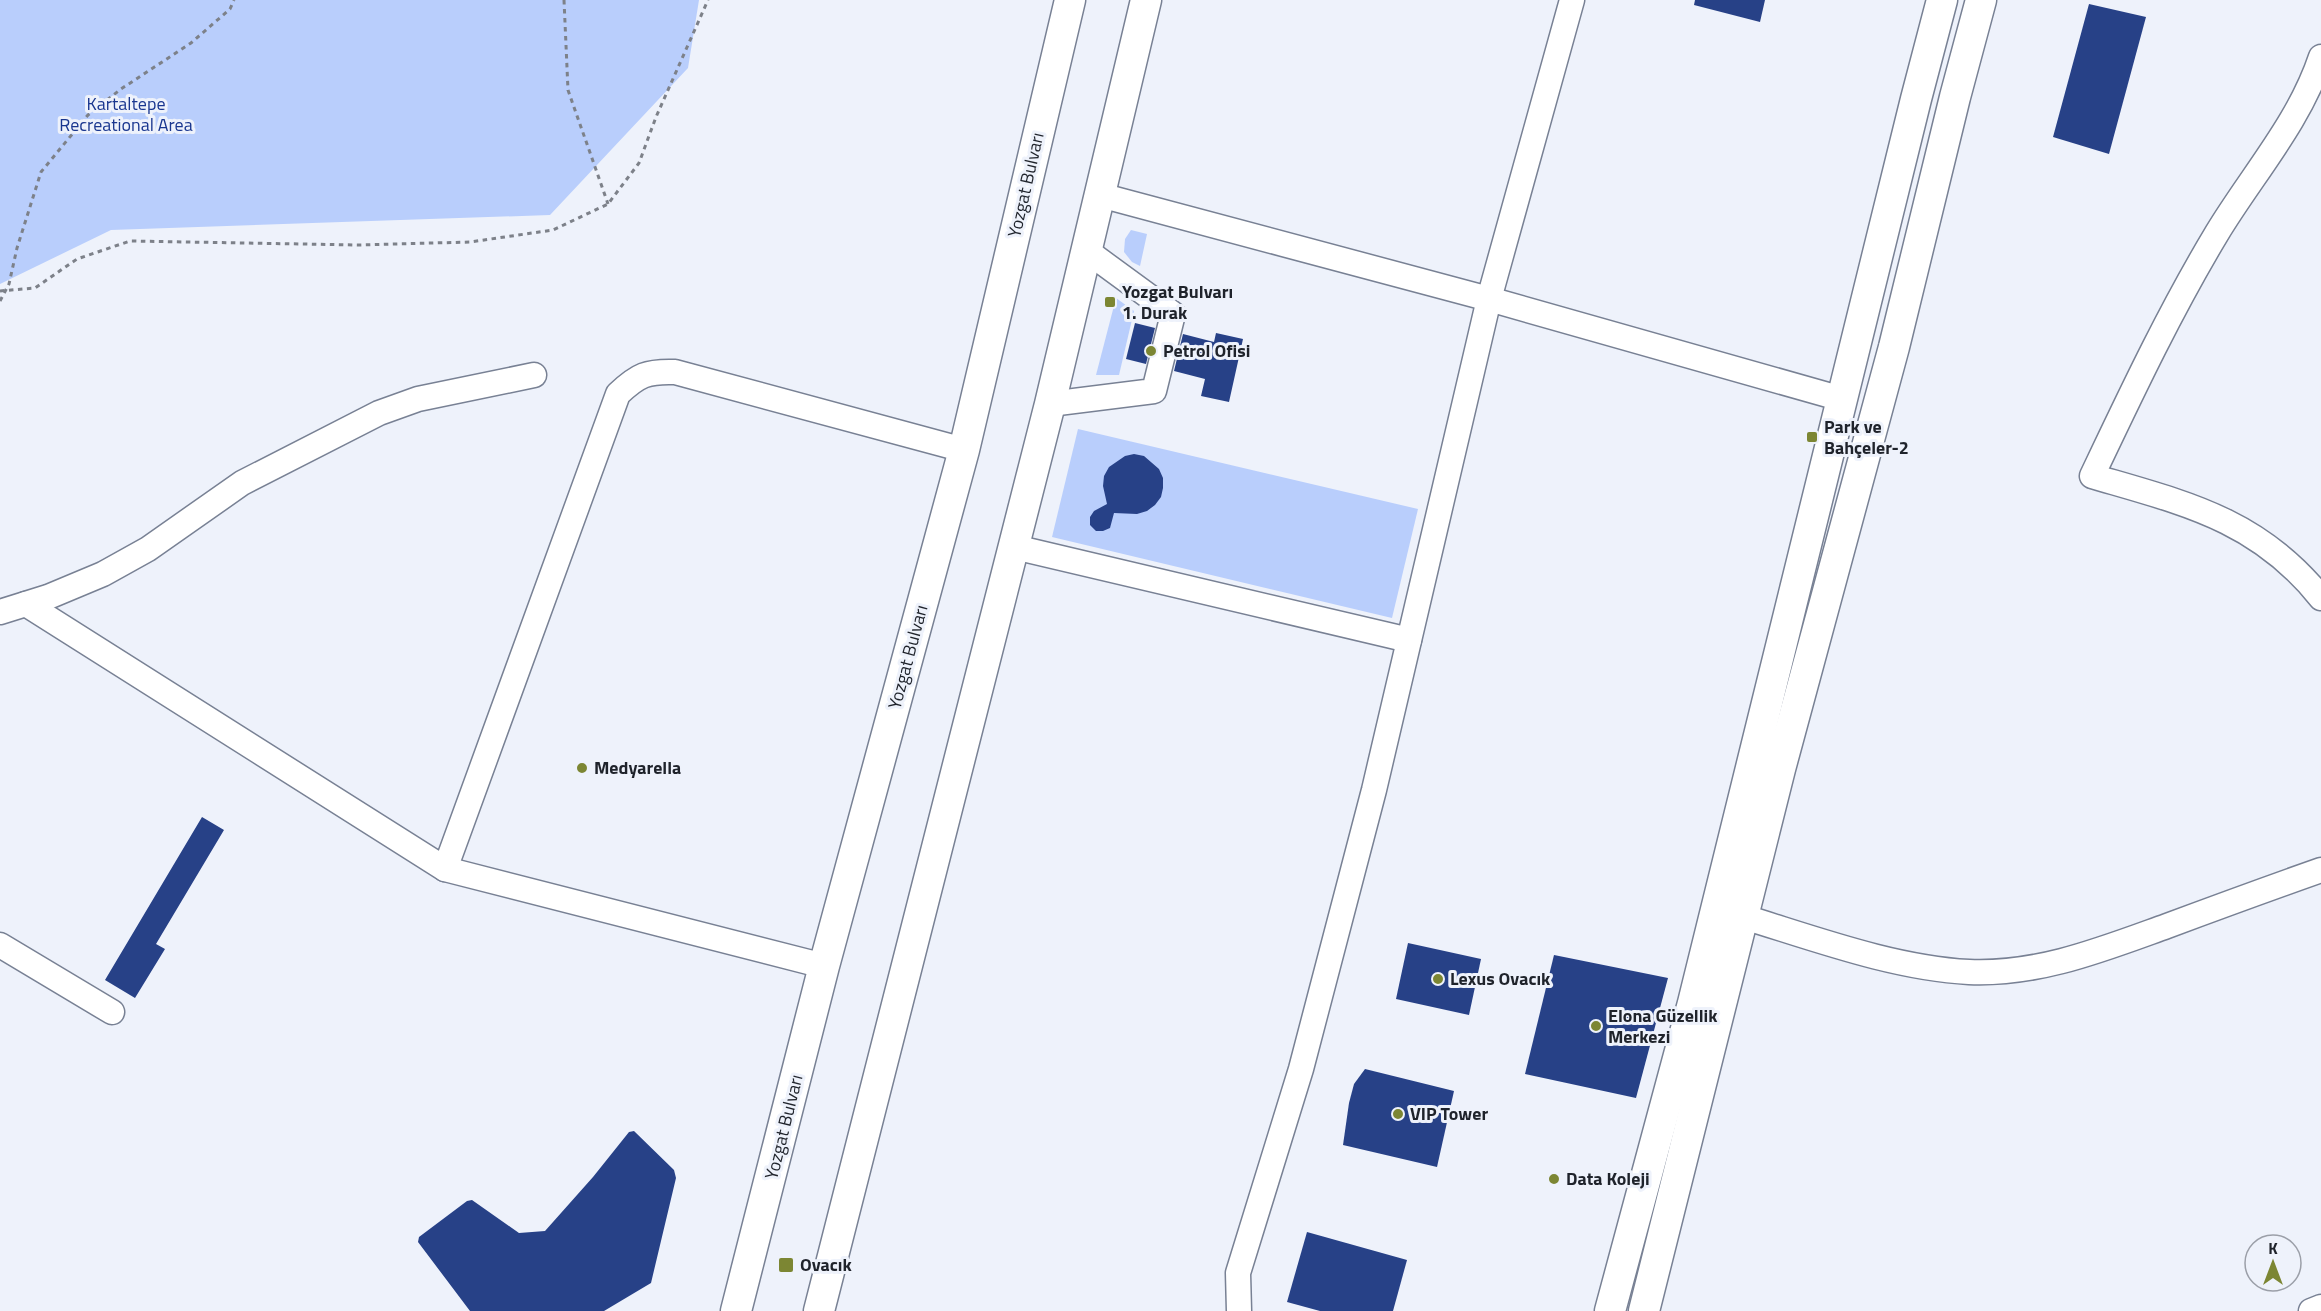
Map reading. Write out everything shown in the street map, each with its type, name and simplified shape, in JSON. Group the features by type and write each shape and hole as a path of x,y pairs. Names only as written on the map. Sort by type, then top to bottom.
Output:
{"main road":[{"name":"Yozgat Bulvarı","path":"736,1311 824,966 964,450 1070,0"},
{"path":"819,1311 1050,404 1146,0"},
{"path":"1610,1311 1693,1003 1942,0"},
{"path":"1644,1311 1783,758 1894,347 1955,96 1981,0"}],"street":[{"path":"1239,1311 1238,1274 1300,1069 1374,790 1489,298 1572,0"},
{"path":"2321,57 2305,98 2292,121 2217,233 2190,280 2092,476 2187,504 2227,521 2264,543 2284,559 2321,598"},
{"path":"1100,195 1489,298 1842,399"},
{"path":"1050,404 1154,391 1173,314 1087,251"},
{"path":"445,869 618,394 634,379 652,371 675,372 964,450"},
{"path":"0,612 103,574 148,549 242,483 380,413 418,399 534,375"},
{"path":"1014,547 1410,640"},
{"path":"26,604 445,869 824,966"},
{"path":"1744,917 1824,941 1930,968 1970,972 2007,971 2042,967 2084,956 2321,870"},
{"path":"0,945 112,1012"},
{"path":"2311,1311 2321,1308"}],"path":[{"path":"0,301 2,292 9,284 17,248 42,172 47,165 88,115 121,89 191,43 230,9 234,0"},
{"path":"564,0 568,90 608,204"},
{"path":"2,292 35,288 77,259 130,241 359,245 470,242 553,230 608,204 639,163 656,117 708,0"}],"green space":[{"name":"Kartaltepe Recreational Area","path":"0,0 699,0 688,68 550,215 111,230 0,284"},
{"path":"1131,230 1147,234 1140,266 1132,262 1124,252 1125,239"},
{"path":"1116,298 1134,311 1119,375 1096,375"},
{"path":"1078,429 1418,509 1392,618 1052,537"}],"building":[{"path":"1695,0 1765,0 1760,22 1694,5"},
{"path":"2089,4 2146,17 2109,154 2053,137"},
{"path":"1135,323 1155,328 1146,364 1126,359"},
{"path":"1216,333 1243,339 1229,402 1201,396 1205,379 1174,371 1183,334 1214,342"},
{"path":"1134,454 1144,456 1159,469 1163,478 1161,497 1147,511 1137,514 1114,513 1110,528 1096,531 1090,525 1090,517 1094,511 1107,504 1103,486 1104,476 1109,467 1125,456"},
{"path":"202,817 224,830 156,944 165,949 135,998 105,980"},
{"name":"Lexus Ovacık","path":"1408,943 1481,959 1469,1015 1396,999"},
{"name":"Elona Güzellik Merkezi","path":"1554,955 1668,978 1636,1098 1525,1074"},
{"name":"VIP Tower","path":"1365,1069 1454,1091 1437,1167 1343,1145 1354,1084"},
{"path":"634,1131 674,1170 676,1178 651,1283 604,1311 470,1311 418,1242 419,1237 467,1201 472,1200 519,1233 545,1231 629,1132"},
{"path":"1307,1232 1407,1260 1393,1311 1320,1311 1287,1302"}],"place":[{"name":"Yozgat Bulvarı 1. Durak","path":"1110,302"},
{"name":"Petrol Ofisi","path":"1151,351"},
{"name":"Park ve Bahçeler-2","path":"1812,437"},
{"name":"Medyarella","path":"582,768"},
{"name":"Lexus Ovacık","path":"1438,979"},
{"name":"Elona Güzellik Merkezi","path":"1596,1026"},
{"name":"VIP Tower","path":"1398,1114"},
{"name":"Data Koleji","path":"1554,1179"},
{"name":"Ovacık","path":"786,1265"}]}
